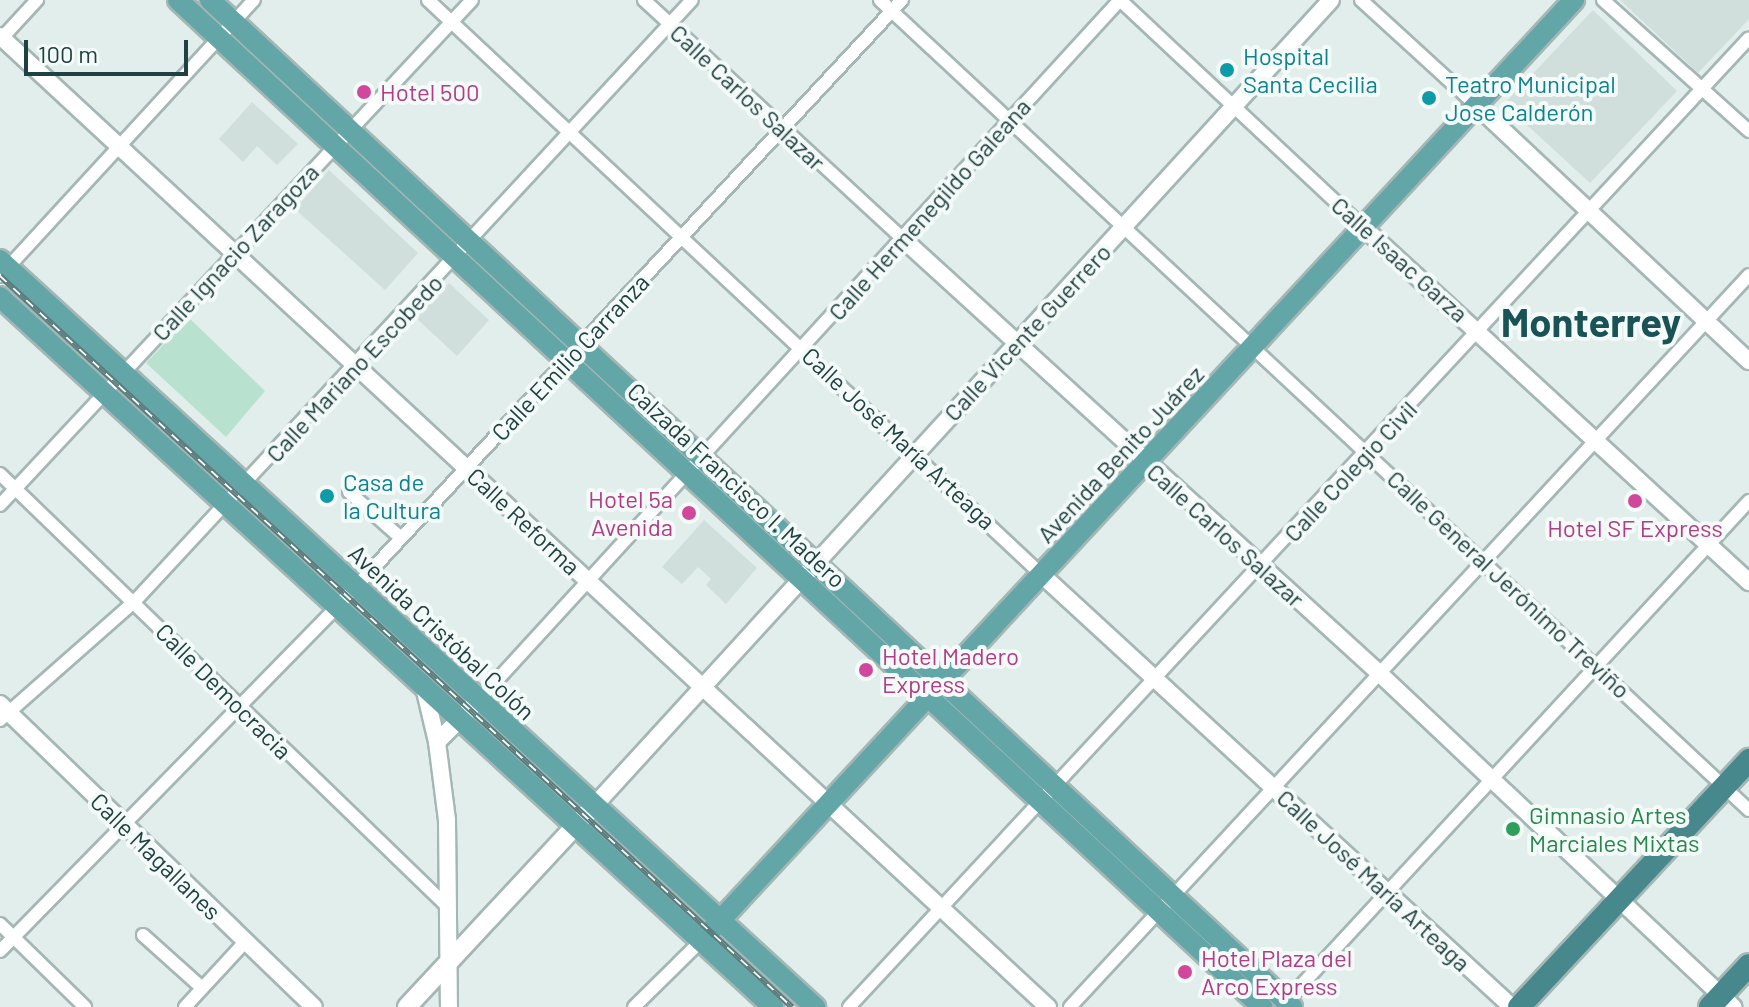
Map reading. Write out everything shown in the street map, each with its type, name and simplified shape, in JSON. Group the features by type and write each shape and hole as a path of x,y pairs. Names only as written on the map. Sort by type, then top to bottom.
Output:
{"highway":[{"path":"1519,1007 1621,901 1749,760"},
{"path":"1722,1003 1749,965"}],"main road":[{"name":"Calzada Francisco I. Madero","path":"178,0 565,361 815,562 1287,1005"},
{"name":"Calzada Francisco I. Madero","path":"210,0 579,345 800,578 1262,1007"},
{"name":"Avenida Benito Juárez","path":"701,941 1147,464 1574,0"},
{"name":"Avenida Cristóbal Colón","path":"3,268 246,485 815,1007"},
{"path":"0,297 773,1007"},
{"path":"407,1007 594,806"}],"street":[{"path":"1,38 37,0"},
{"path":"3,268 254,0"},
{"name":"Calle José María Arteaga","path":"428,0 803,347 1042,575 1512,1007"},
{"name":"Calle Ignacio Zaragoza","path":"0,505 472,0"},
{"name":"Calle Carlos Salazar","path":"644,0 1147,464 1379,673 1621,901 1722,1003"},
{"name":"Calle Mariano Escobedo","path":"3,712 135,601 246,485 692,0"},
{"name":"Calle General Jerónimo Treviño","path":"880,0 1484,559 1749,810"},
{"name":"Calle Emilio Carranza","path":"0,951 337,607 902,0"},
{"name":"Calle Isaac Garza","path":"1120,0 1749,582"},
{"name":"Calle Hermenegildo Galeana","path":"478,701 1120,0"},
{"name":"Calle Vicente Guerrero","path":"594,806 1015,341 1123,228 1331,0"},
{"path":"1361,0 1590,209 1749,361"},
{"path":"1603,0 1749,131"},
{"name":"Calle Reforma","path":"1,38 1048,1007"},
{"name":"Calle Colegio Civil","path":"849,1007 1369,453 1749,38"},
{"path":"1070,1007 1749,275"},
{"name":"Calle Democracia","path":"0,474 135,601 238,708 449,908"},
{"path":"349,492 401,538"},
{"path":"1287,1005 1387,892 1749,501"},
{"path":"424,687 437,742 447,820 449,1007"},
{"path":"437,742 478,701"},
{"name":"Calle Magallanes","path":"3,712 314,1007"},
{"path":"0,924 85,1007"},
{"path":"143,935 202,988"},
{"path":"634,1007 701,941"},
{"path":"185,1007 245,942"}],"shaded area":[{"path":"1620,0 1749,0 1749,19 1698,73"},
{"path":"1593,10 1677,91 1590,183 1504,104"},
{"path":"252,102 298,144 277,165 257,146 243,162 219,139"},
{"path":"329,170 418,253 385,290 295,209"},
{"path":"449,283 489,320 457,356 416,318"},
{"path":"704,520 757,568 726,604 706,585 711,579 698,567 682,584 662,567"}],"green space":[{"path":"189,318 265,391 226,437 146,363"}],"railway":[{"path":"0,276 792,1007"}],"place":[{"name":"Hospital Santa Cecilia","path":"1227,70"},
{"name":"Hotel 500","path":"364,92"},
{"name":"Teatro Municipal Jose Calderón","path":"1429,98"},
{"name":"Casa de la Cultura","path":"327,496"},
{"name":"Hotel SF Express","path":"1635,501"},
{"name":"Hotel 5a Avenida","path":"689,513"},
{"name":"Hotel Madero Express","path":"866,670"},
{"name":"Gimnasio Artes Marciales Mixtas","path":"1513,829"},
{"name":"Hotel Plaza del Arco Express","path":"1185,972"}],"district":[{"name":"Monterrey","path":"1591,321"}]}
